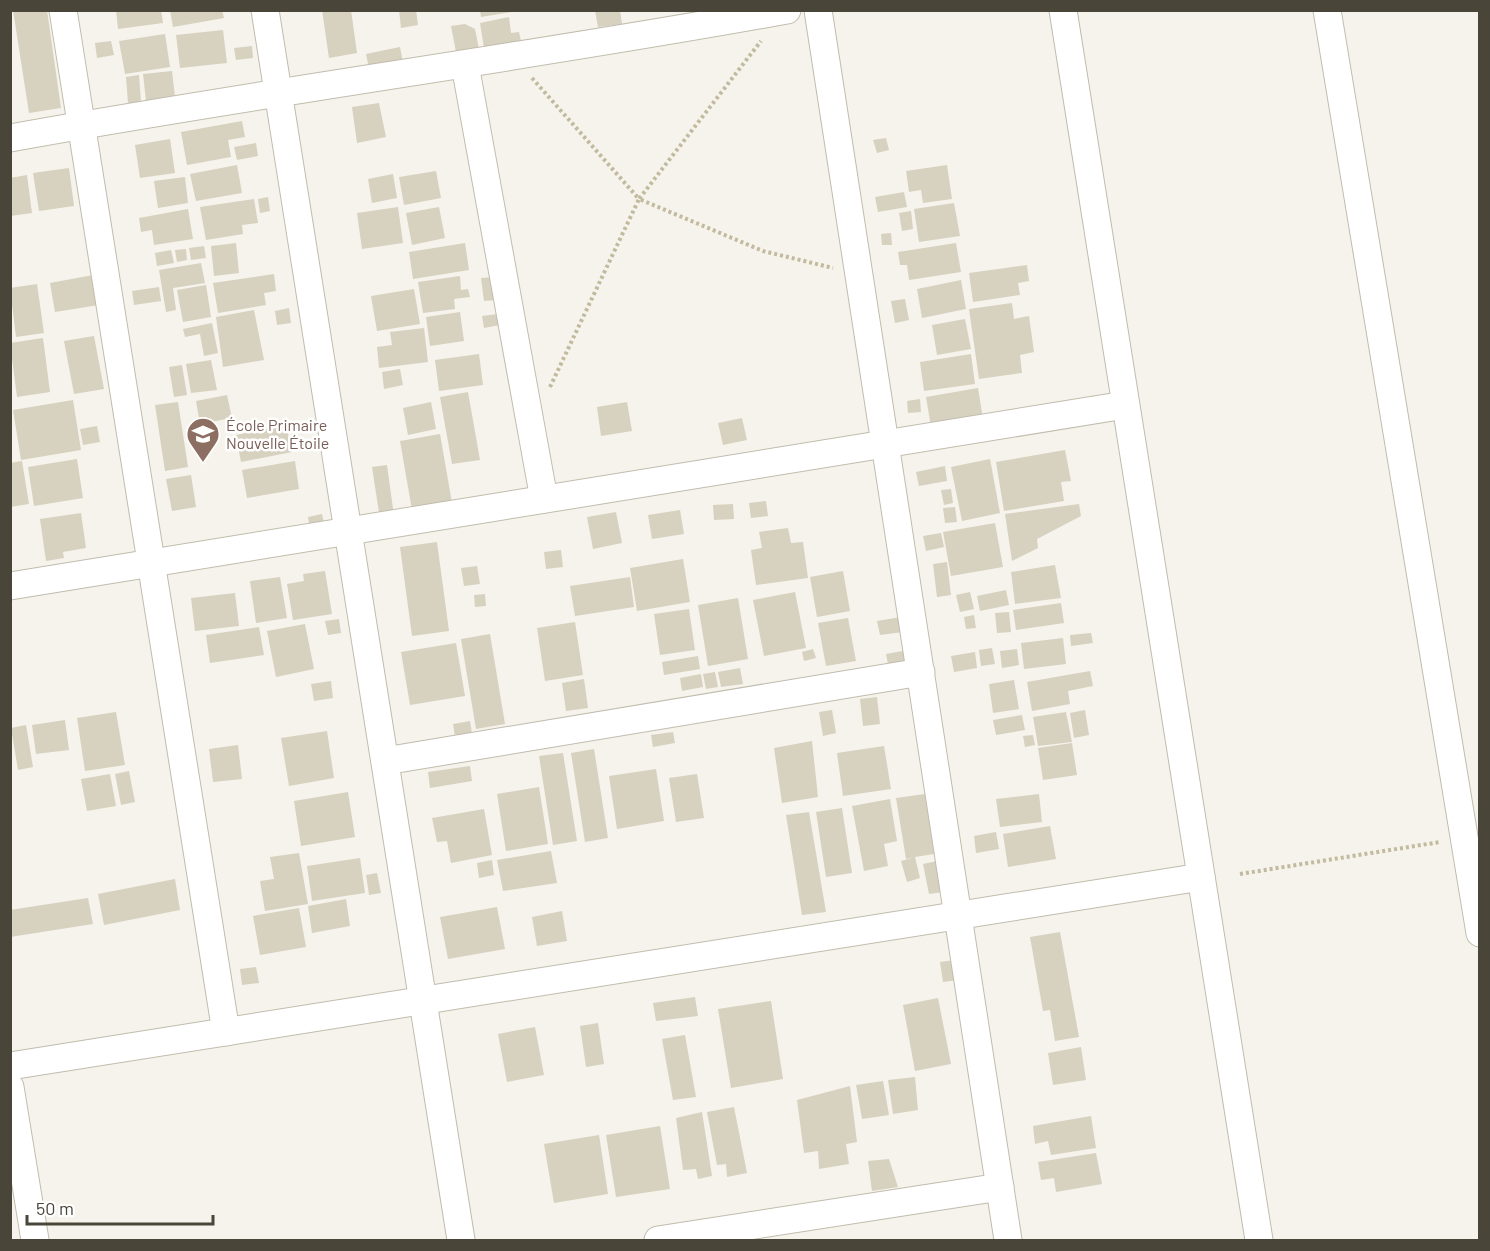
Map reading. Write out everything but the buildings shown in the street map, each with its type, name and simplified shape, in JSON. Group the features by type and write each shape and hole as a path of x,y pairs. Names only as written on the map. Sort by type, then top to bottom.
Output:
{"street":[{"path":"63,10 226,1032"},
{"path":"265,10 461,1240"},
{"path":"818,10 1008,1240"},
{"path":"1063,10 1259,1240"},
{"path":"1327,10 1479,933"},
{"path":"10,138 278,92 465,65 785,11"},
{"path":"465,65 544,499"},
{"path":"10,586 1125,405"},
{"path":"385,761 921,672"},
{"path":"10,1066 1201,877"},
{"path":"10,1087 35,1240"},
{"path":"658,1240 1000,1187"}],"path":[{"path":"531,426 639,199 785,11"},
{"path":"514,57 639,199 763,251 859,274"},
{"path":"1240,874 1464,838"}],"place":[{"name":"École Primaire Nouvelle Étoile","path":"203,463"}]}
